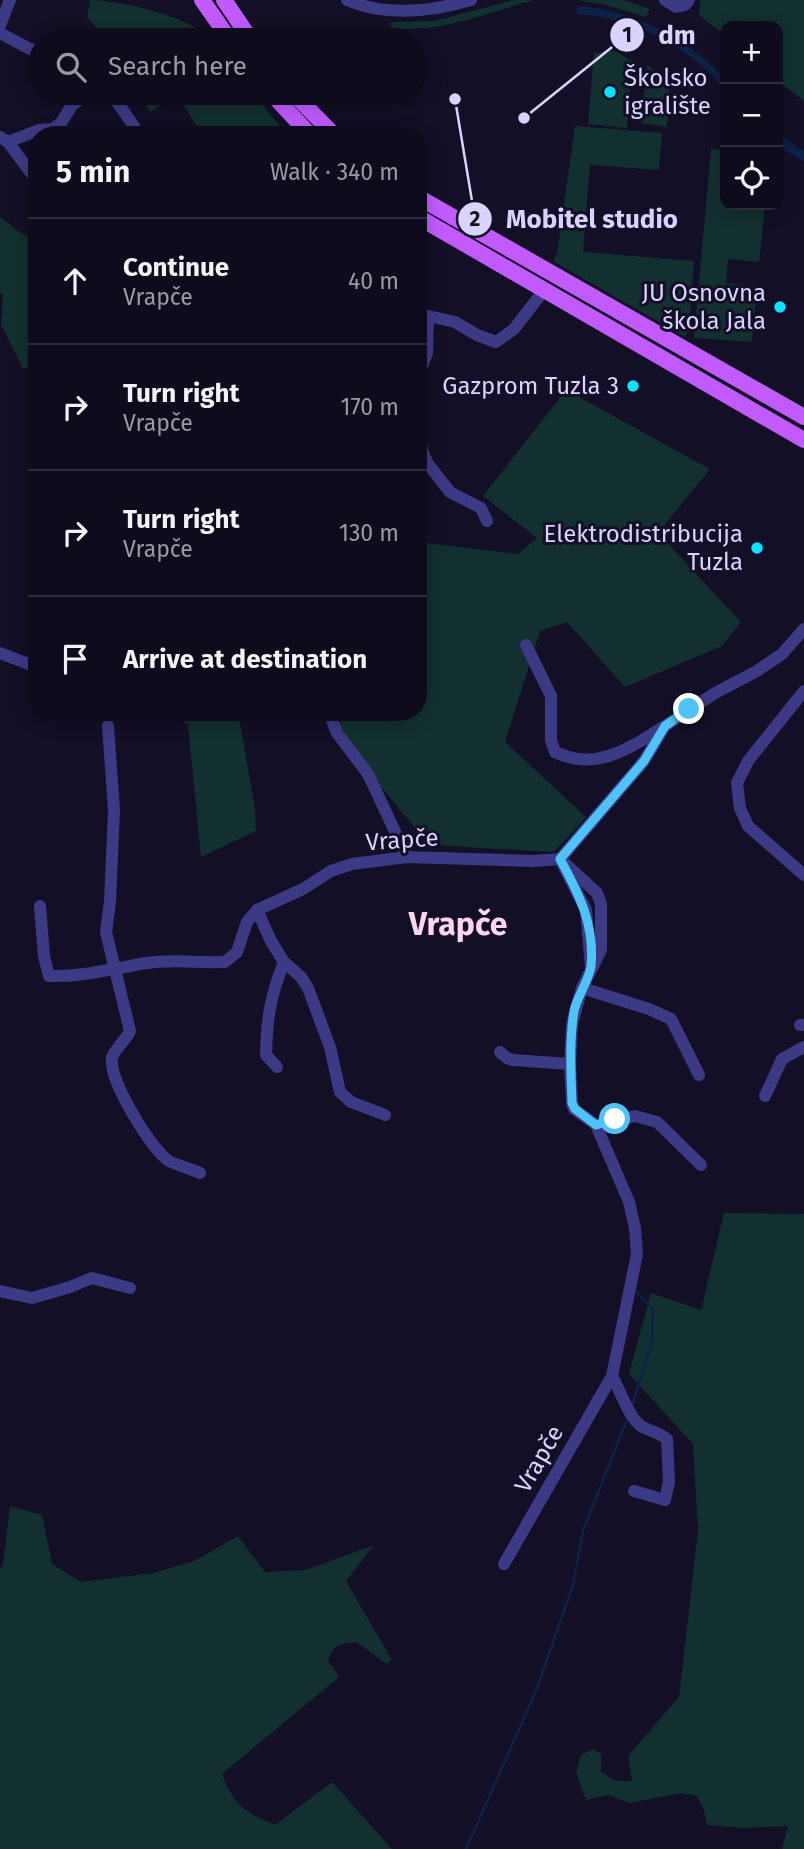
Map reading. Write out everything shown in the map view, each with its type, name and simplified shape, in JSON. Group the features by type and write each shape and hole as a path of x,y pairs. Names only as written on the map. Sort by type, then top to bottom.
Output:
{"main road":[{"path":"202,0 222,28"},
{"path":"224,0 243,28"},
{"path":"282,105 302,126"},
{"path":"305,105 325,126"},
{"path":"427,202 804,417"},
{"path":"427,222 804,440"}],"street":[{"path":"0,25 10,0"},
{"path":"347,0 368,8 389,10 433,8 471,0"},
{"path":"665,0 677,7 685,5 689,0"},
{"path":"0,33 28,48"},
{"path":"56,126 72,105"},
{"path":"119,105 134,126"},
{"path":"28,133 4,140 28,170"},
{"path":"427,318 455,322 496,342 514,330 545,289"},
{"path":"427,462 450,492 481,508 487,521"},
{"path":"526,645 551,696 551,740 555,751 577,759 601,758 622,753 715,693 757,671 782,654 804,629"},
{"path":"0,653 28,664"},
{"path":"804,691 748,761 737,783 740,808 748,825 804,875"},
{"path":"332,721 337,733 369,774 407,857"},
{"path":"108,726 114,810 111,888 106,932 130,1031 112,1056 112,1072 122,1096 148,1141 168,1161 201,1173"},
{"path":"560,859 644,761 665,726"},
{"name":"Vrapče","path":"257,910 303,889 331,871 352,864 407,857 533,861 560,859 597,893 601,904 601,950 582,988 572,1024 572,1103 575,1109 596,1125 629,1202 637,1254 612,1376 504,1564"},
{"path":"40,906 44,956 49,976 75,977 116,967 185,960 225,962 237,952 247,922 257,910 284,962 301,976 308,988 330,1048 340,1092 351,1102 386,1115"},
{"path":"277,1067 266,1055 267,1021 271,997 284,962"},
{"path":"582,988 649,1009 671,1019 699,1075"},
{"path":"765,1096 782,1059 804,1047"},
{"path":"500,1052 513,1060 570,1064"},
{"path":"596,1125 635,1116 657,1122 701,1165"},
{"path":"0,1291 32,1298 92,1278 130,1288"},
{"path":"612,1376 633,1419 640,1426 667,1439 669,1481 665,1500 634,1492"}],"green space":[{"path":"90,0 103,1 155,11 195,28 97,28 87,18"},
{"path":"514,0 534,0 445,25 391,28 391,22 434,21"},
{"path":"577,0 624,0 650,9 646,17"},
{"path":"700,0 804,0 804,101 783,85 783,21 720,21 720,32 699,15"},
{"name":"Školsko igralište","path":"615,51 632,61 627,128 588,124 594,54"},
{"name":"Školsko igralište","path":"647,65 670,80 667,127 641,123"},
{"path":"145,105 161,105 151,112"},
{"path":"184,105 263,105 280,126 197,126"},
{"path":"575,126 662,133 659,170 590,165 583,252 694,261 689,330 685,337 553,261 557,254"},
{"path":"711,149 720,150 720,210 764,210 759,262 728,259 726,283 757,286 752,342 694,338"},
{"path":"0,217 28,238 28,368 23,369 1,324 3,295 0,293"},
{"path":"566,390 710,469 658,533 741,622 722,646 625,687 567,622 540,631 505,742 586,817 554,852 429,845 337,733 340,721 427,721 427,543 518,554 537,538 483,496"},
{"path":"183,721 240,721 255,808 256,831 201,857 188,725"},
{"path":"724,1213 804,1214 804,1849 782,1849 788,1826 742,1828 707,1825 697,1796 681,1793 630,1803 608,1795 586,1800 576,1772 581,1755 593,1749 601,1754 601,1772 616,1781 632,1781 628,1756 679,1697 698,1531 693,1444 629,1374 651,1293 701,1310"},
{"path":"10,1506 42,1515 52,1564 81,1582 153,1573 194,1561 238,1536 265,1572 306,1570 374,1545 346,1581 392,1660 386,1664 357,1642 334,1648 328,1662 339,1677 222,1774 231,1794 242,1807 275,1825 332,1782 392,1849 0,1849 0,1569 3,1565"}],"water":[{"path":"577,6 598,9 619,13 658,28 710,64 720,73 720,84 694,59 658,36 619,21 576,14"},
{"path":"783,137 804,152 804,162 783,149"}],"waterway":[{"path":"631,1408 652,1343 653,1309 634,1289"},
{"path":"466,1849 536,1691 573,1585 583,1531 628,1417"}],"place":[{"name":"Školsko igralište","path":"610,92"},
{"name":"Mobitel studio","path":"455,99"},
{"name":"dm","path":"524,118"},
{"name":"JU Osnovna škola Jala","path":"780,307"},
{"name":"Gazprom Tuzla 3","path":"633,386"},
{"name":"Elektrodistribucija Tuzla","path":"757,548"}],"district":[{"name":"Vrapče","path":"458,924"}],"route":[{"path":"615,1119 596,1125 575,1109 572,1103 572,1024 575,1008 591,968 586,909 560,859 644,761 665,726 689,709"}]}
